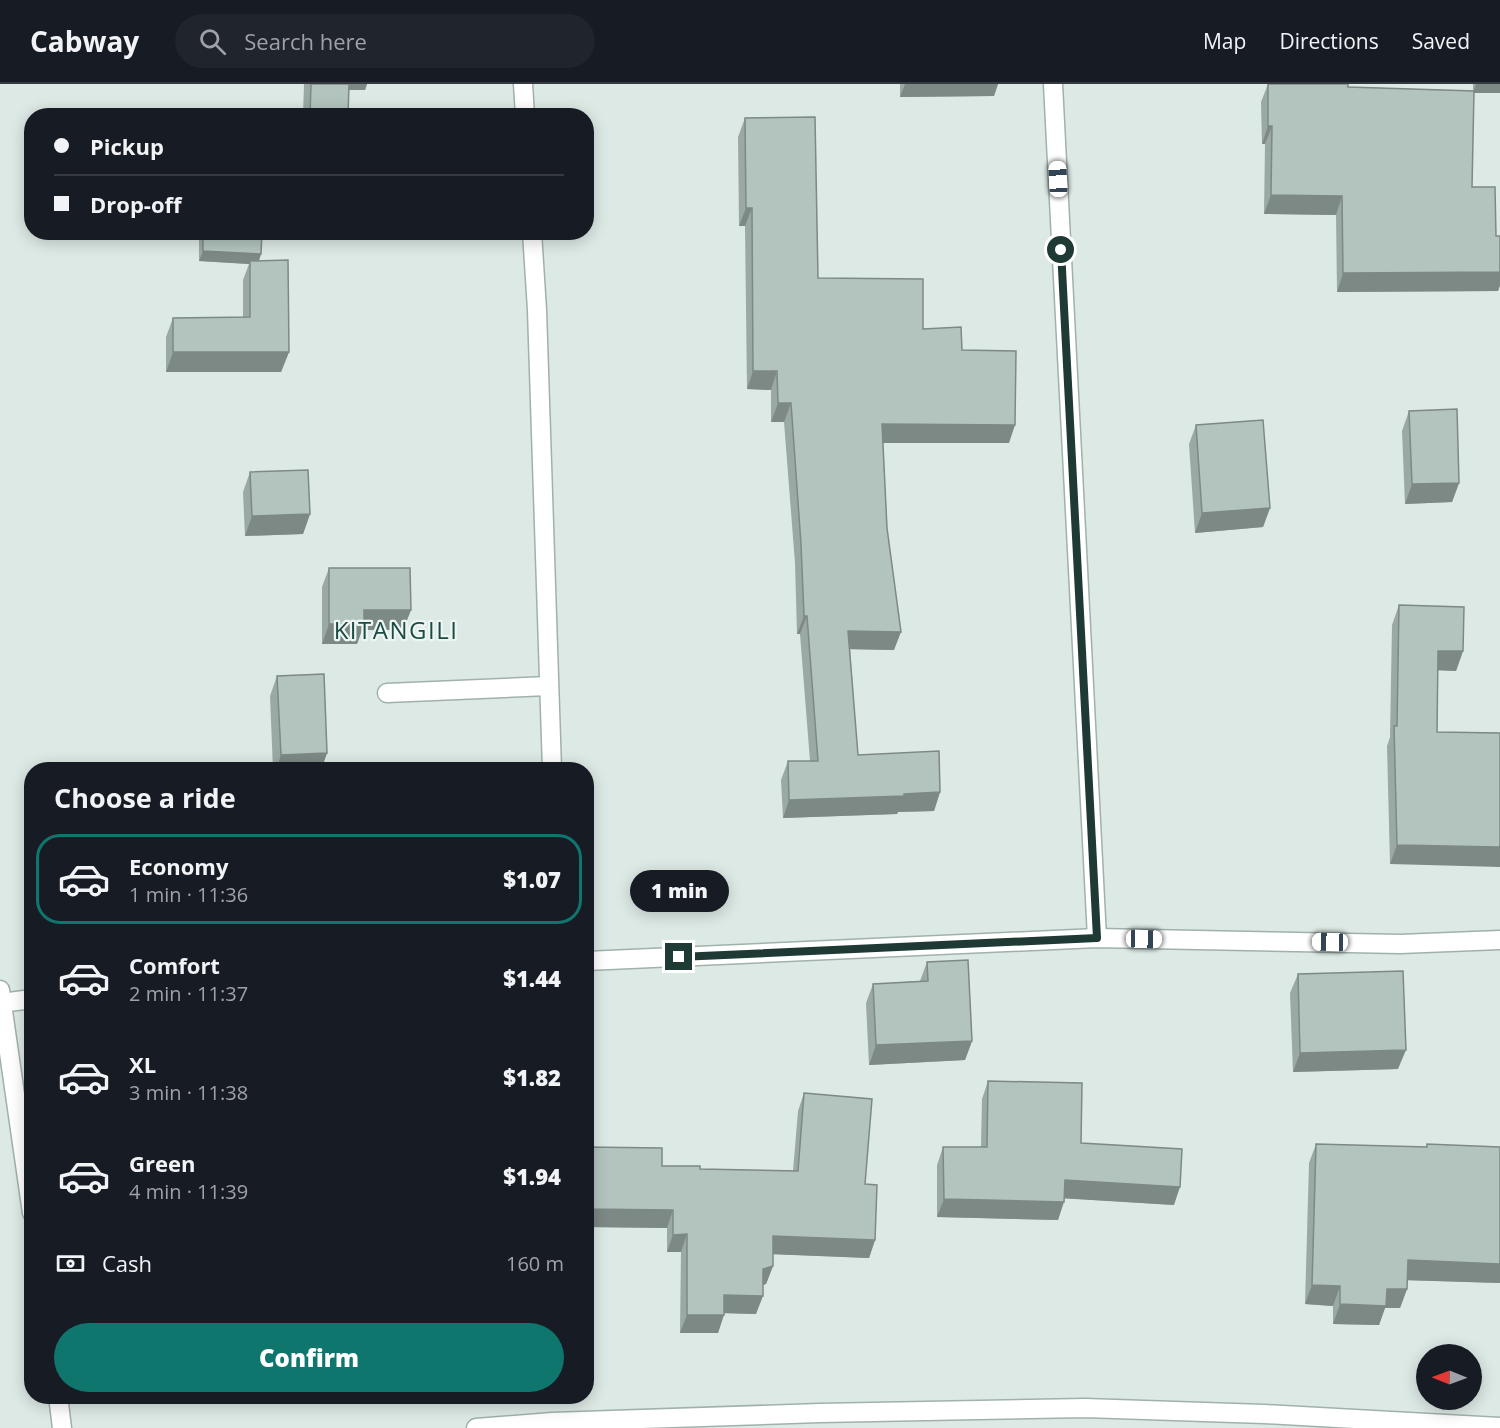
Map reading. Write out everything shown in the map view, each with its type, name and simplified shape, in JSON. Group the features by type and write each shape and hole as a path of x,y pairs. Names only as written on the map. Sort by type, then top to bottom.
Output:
{"street":[{"path":"523,84 524,108"},
{"path":"1053,84 1097,938"},
{"path":"533,240 537,310 552,762"},
{"path":"387,693 548,686"},
{"path":"594,961 1097,938 1400,944 1500,940"},
{"path":"24,999 1,999 24,1158"},
{"path":"59,1404 62,1428"},
{"path":"476,1428 552,1422 808,1413 1085,1408 1264,1414 1500,1427"}],"building":[{"path":"311,84 349,84 348,108 310,108"},
{"path":"1268,84 1348,84 1348,87 1474,91 1472,187 1495,187 1496,236 1500,236 1500,272 1343,273 1342,196 1271,195 1272,126 1268,126"},
{"path":"815,117 818,278 923,279 923,329 961,327 962,350 1016,351 1015,425 882,424 887,528 901,632 848,631 858,755 939,751 940,792 904,794 904,796 789,800 788,761 818,761 807,616 804,616 791,403 778,403 777,371 753,371 752,208 746,208 745,118"},
{"path":"203,240 262,240 261,254 203,251"},
{"path":"288,260 289,352 173,352 173,318 250,317 250,261"},
{"path":"1457,409 1459,483 1412,484 1409,411"},
{"path":"1263,420 1270,508 1202,513 1196,425"},
{"path":"308,470 310,514 252,516 250,472"},
{"path":"329,568 410,568 411,610 364,610 364,624 329,624"},
{"path":"1399,605 1464,607 1463,651 1438,651 1437,732 1500,733 1500,847 1397,845 1394,726 1397,726"},
{"path":"324,674 327,753 281,755 277,676"},
{"path":"968,960 972,1041 876,1045 873,984 928,981 927,962"},
{"path":"1403,971 1406,1050 1300,1053 1298,974"},
{"path":"988,1081 1082,1083 1081,1143 1182,1149 1180,1187 1065,1180 1064,1202 944,1199 943,1147 987,1147"},
{"path":"804,1093 872,1099 865,1184 877,1185 875,1240 773,1236 773,1266 763,1269 763,1296 724,1295 724,1315 687,1315 687,1234 673,1235 673,1210 594,1209 594,1147 662,1148 662,1166 798,1171"},
{"path":"1316,1144 1427,1147 1427,1144 1500,1147 1500,1264 1408,1260 1407,1289 1387,1289 1386,1306 1340,1304 1340,1286 1312,1285"}],"district":[{"name":"KITANGILI","path":"396,631"}],"route":[{"path":"679,957 1097,938 1061,250"}]}
